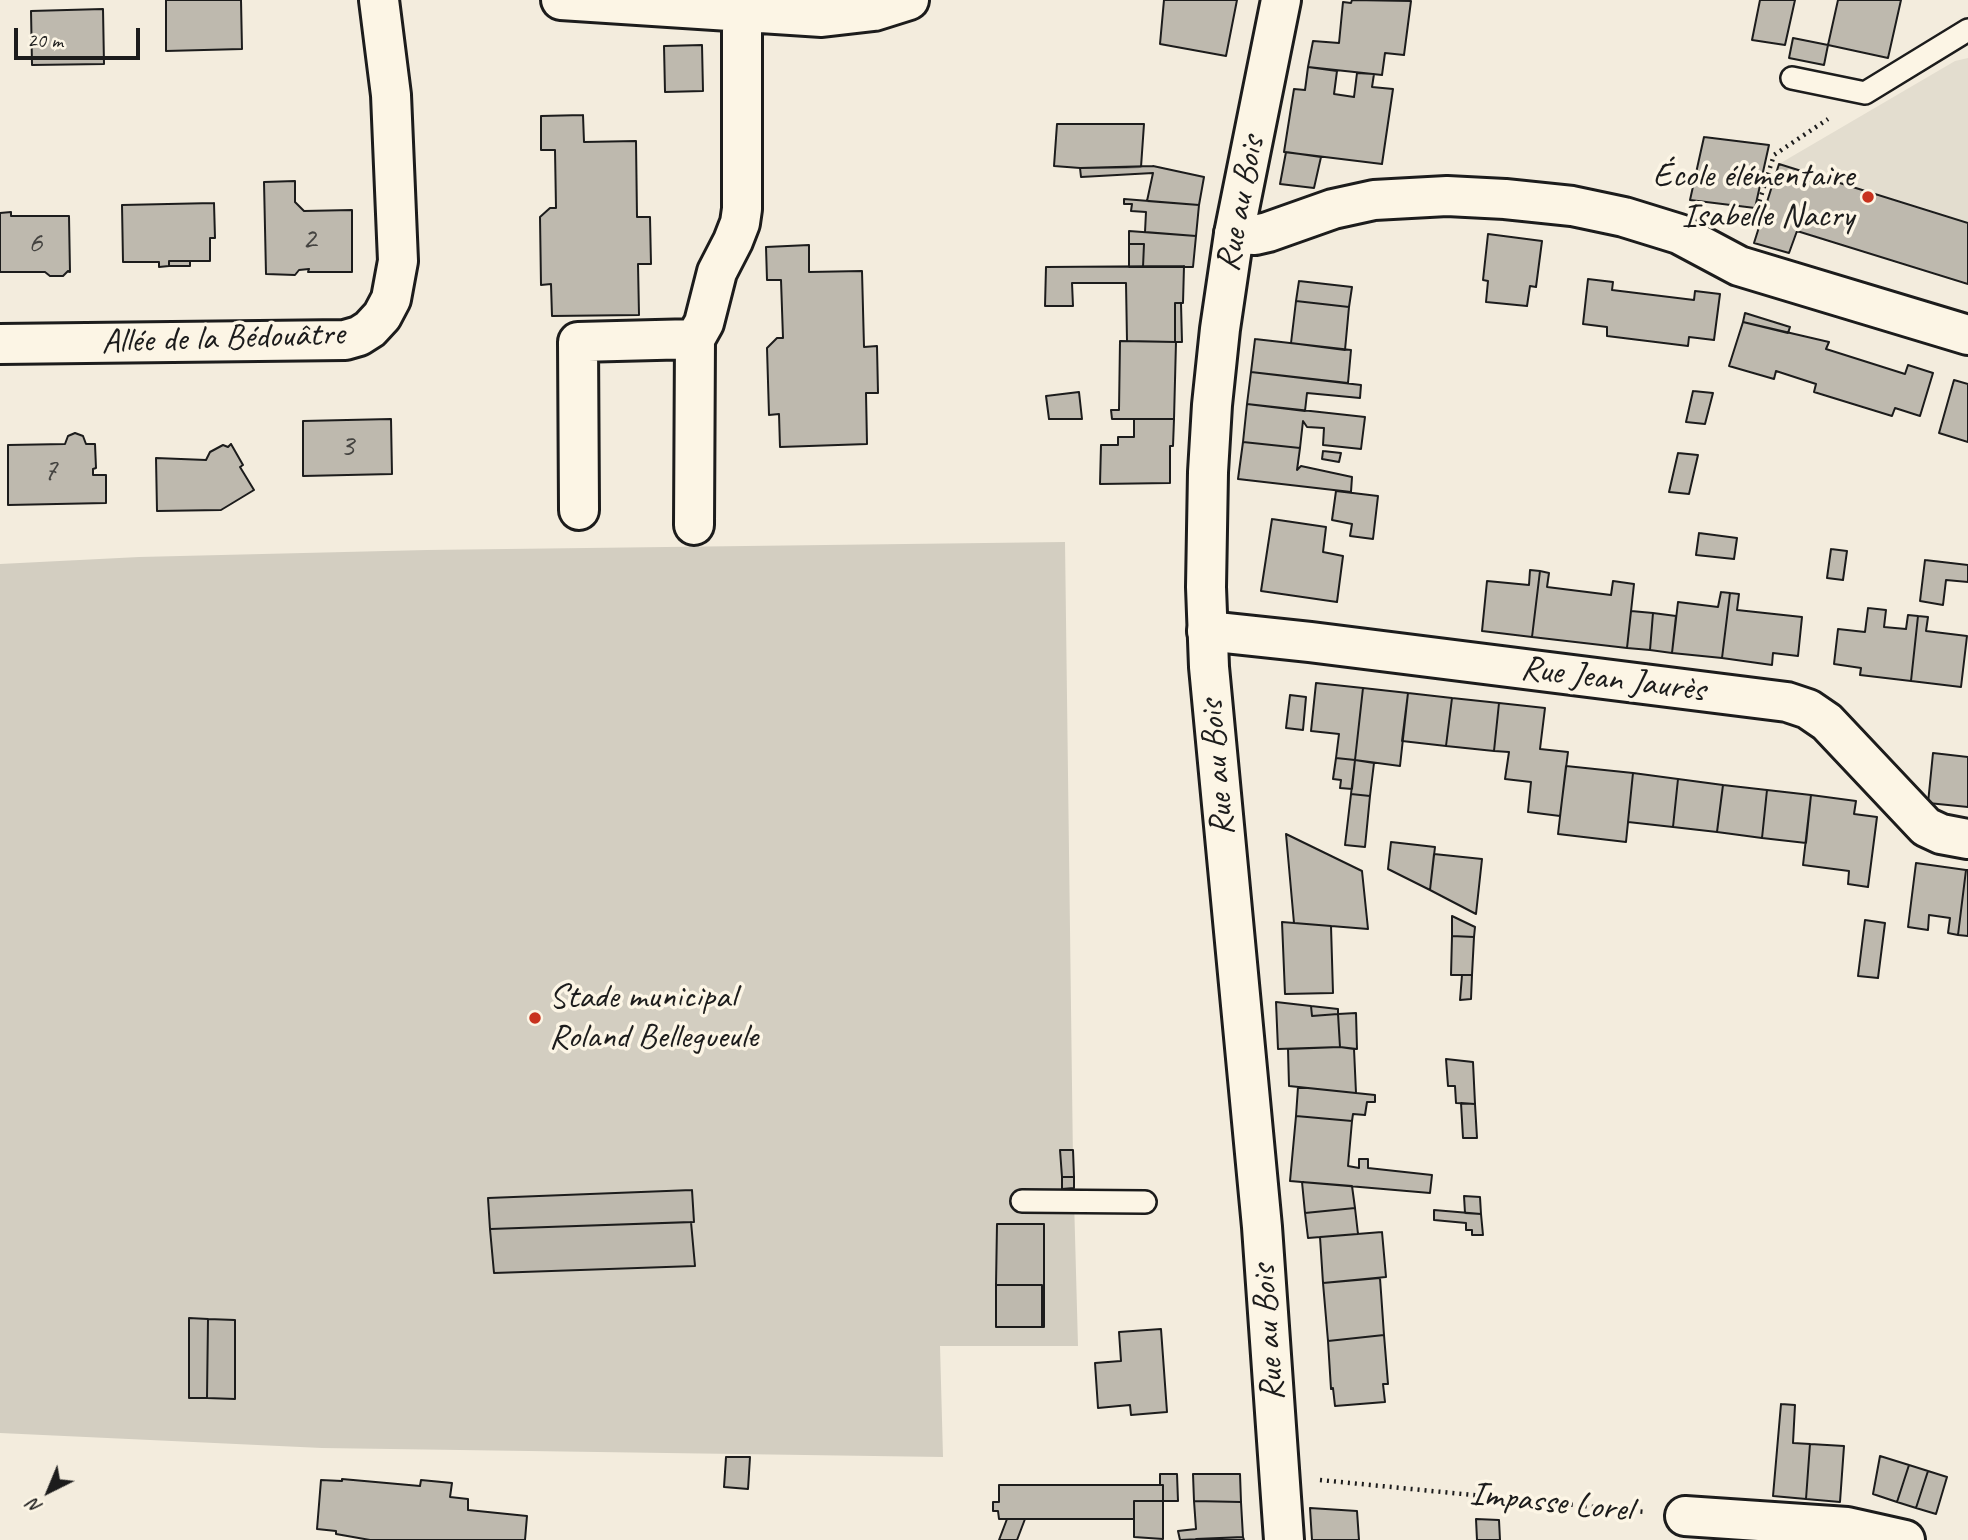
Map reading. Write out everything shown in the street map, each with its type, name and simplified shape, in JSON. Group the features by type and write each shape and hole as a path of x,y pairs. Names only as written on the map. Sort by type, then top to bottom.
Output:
{"street":[{"name":"Allée de la Bédouâtre","path":"0,344 345,340 370,329 382,316 391,299 398,261 391,95 379,0"},
{"path":"561,0 822,17 874,11 909,0"},
{"name":"Rue au Bois","path":"1281,0 1234,234 1221,317 1212,405 1206,542 1207,631 1262,1227 1284,1540"},
{"path":"694,525 695,339 704,323 717,272 733,241 742,209 742,13"},
{"path":"1234,234 1255,235 1268,232 1333,209 1374,200 1447,196 1572,206 1624,217 1679,234 1739,266 1968,335"},
{"path":"579,510 578,342 695,339"},
{"name":"Rue Jean Jaurès","path":"1207,631 1787,702 1808,709 1827,722 1926,827 1941,834 1968,839"},
{"path":"1685,1516 1847,1527 1905,1540"}],"lane":[{"path":"1792,78 1865,93 1968,30"},
{"path":"1022,1201 1145,1202"}],"path":[{"path":"1739,266 1774,155 1865,93"},
{"name":"Impasse Lorel","path":"1280,1476 1685,1516"}],"shaded area":[{"name":"École élémentaire Isabelle Nacry","path":"1968,58 1968,284 1797,231 1789,253 1754,243 1779,164 1955,61"},
{"name":"Stade municipal Roland Bellegueule","path":"1065,542 1078,1346 940,1346 943,1457 322,1448 0,1433 0,564 139,557 427,550"}],"building":[{"path":"166,0 241,0 242,49 166,51"},
{"path":"1164,0 1237,0 1226,56 1160,44"},
{"path":"1352,0 1411,1 1404,55 1385,53 1382,75 1308,67 1313,41 1339,43 1343,2 1351,3"},
{"path":"1760,0 1795,0 1785,45 1752,40"},
{"path":"1838,0 1901,0 1888,58 1828,45"},
{"path":"103,9 104,64 32,65 31,11"},
{"path":"1793,38 1828,45 1824,65 1789,58"},
{"path":"702,45 703,91 665,92 664,46"},
{"path":"1308,67 1337,71 1334,94 1354,97 1357,73 1374,74 1372,87 1393,89 1382,164 1284,152 1294,89 1305,90"},
{"path":"583,115 584,142 636,141 637,217 650,217 651,264 638,264 639,315 552,316 551,284 541,285 540,217 550,208 556,208 555,150 541,150 541,116"},
{"path":"1057,124 1144,124 1141,167 1054,166"},
{"path":"1704,137 1769,145 1755,208 1690,200"},
{"path":"1286,152 1321,157 1314,188 1280,184"},
{"path":"1779,164 1968,223 1968,284 1797,231 1789,253 1754,243"},
{"path":"1153,166 1204,177 1199,205 1147,201 1153,173 1081,177 1080,168"},
{"path":"295,181 295,202 304,211 352,210 352,272 308,272 309,269 299,270 295,275 266,274 264,182"},
{"path":"1124,199 1199,205 1196,236 1145,232 1146,212 1131,211 1132,204 1124,204"},
{"path":"214,203 215,238 210,238 210,261 169,261 169,266 159,267 159,262 123,262 122,205"},
{"path":"11,212 11,216 69,216 70,272 63,276 50,276 45,272 0,272 0,213"},
{"path":"1129,231 1196,236 1193,267 1143,267 1144,244 1129,244"},
{"path":"1488,234 1542,241 1536,287 1530,286 1527,306 1486,302 1488,281 1483,280"},
{"path":"1129,244 1144,244 1143,267 1129,267"},
{"path":"809,245 809,272 862,271 864,347 877,346 878,393 866,393 867,444 780,447 779,414 769,415 767,348 777,338 783,338 781,280 767,280 766,247"},
{"path":"169,261 190,261 190,266 169,266"},
{"path":"1184,266 1183,303 1175,303 1175,342 1127,341 1126,283 1072,283 1073,306 1045,306 1046,267"},
{"path":"1588,279 1613,282 1612,290 1694,300 1695,291 1720,294 1714,340 1689,337 1688,346 1607,336 1607,327 1583,324"},
{"path":"1299,281 1352,287 1349,307 1296,301"},
{"path":"1296,301 1349,307 1345,350 1291,343"},
{"path":"1175,303 1181,303 1182,342 1175,342"},
{"path":"1745,313 1790,327 1788,333 1743,322"},
{"path":"1743,322 1829,342 1826,349 1905,374 1908,365 1933,373 1920,416 1895,408 1892,416 1814,392 1816,384 1776,371 1774,379 1729,366"},
{"path":"1255,339 1351,350 1348,383 1251,372"},
{"path":"1120,341 1176,342 1174,419 1112,419 1111,410 1119,410"},
{"path":"1251,372 1361,385 1360,398 1307,393 1305,411 1247,404"},
{"path":"1954,380 1968,384 1968,442 1939,433"},
{"path":"1693,391 1713,393 1705,424 1686,422"},
{"path":"1079,392 1082,419 1049,419 1046,396"},
{"path":"1247,404 1365,417 1361,449 1323,445 1324,428 1307,427 1303,421 1300,448 1243,442"},
{"path":"391,419 392,474 303,476 303,421"},
{"path":"1134,419 1174,419 1173,446 1170,446 1170,483 1100,484 1101,445 1118,445 1118,437 1134,437"},
{"path":"75,433 83,436 86,444 95,444 96,468 93,469 93,475 106,475 106,503 8,505 8,445 65,444 68,436"},
{"path":"1243,442 1300,448 1297,470 1301,466 1352,477 1351,492 1238,479"},
{"path":"231,444 243,465 240,467 254,490 221,510 157,511 156,458 206,460 210,452"},
{"path":"1323,451 1341,453 1339,462 1322,459"},
{"path":"1678,453 1698,455 1689,494 1669,492"},
{"path":"1336,491 1378,496 1373,539 1350,536 1352,524 1332,520"},
{"path":"1272,519 1326,527 1323,552 1343,556 1337,602 1261,591"},
{"path":"1699,533 1737,538 1734,559 1696,555"},
{"path":"1831,549 1847,551 1843,580 1827,578"},
{"path":"1925,560 1968,565 1968,582 1946,580 1943,605 1920,601"},
{"path":"1530,570 1540,571 1532,637 1482,631 1487,581 1529,585"},
{"path":"1540,571 1549,573 1547,587 1611,595 1613,581 1634,584 1627,648 1532,637"},
{"path":"1721,592 1730,593 1722,658 1672,653 1678,602 1718,607"},
{"path":"1730,593 1739,594 1737,610 1802,617 1798,656 1773,653 1772,665 1722,658"},
{"path":"1868,608 1886,610 1884,627 1906,629 1908,615 1918,616 1911,681 1860,675 1861,668 1834,664 1838,629 1865,632"},
{"path":"1631,611 1653,613 1650,650 1627,648"},
{"path":"1653,613 1676,616 1672,653 1650,650"},
{"path":"1918,616 1928,617 1926,631 1967,636 1961,687 1911,681"},
{"path":"1316,683 1363,688 1355,760 1336,758 1339,734 1311,731"},
{"path":"1363,688 1408,693 1400,766 1355,760"},
{"path":"1408,693 1452,698 1446,746 1402,741"},
{"path":"1290,695 1306,697 1303,730 1286,728"},
{"path":"1452,698 1499,703 1494,751 1446,746"},
{"path":"1499,703 1545,708 1540,749 1568,752 1560,816 1528,812 1531,782 1505,779 1509,752 1494,751"},
{"path":"1933,753 1968,757 1968,807 1928,803"},
{"path":"1336,758 1355,760 1352,789 1340,788 1341,780 1333,779"},
{"path":"1355,760 1374,763 1370,796 1351,794"},
{"path":"1566,766 1633,773 1626,842 1558,834"},
{"path":"1633,773 1678,779 1673,827 1628,822"},
{"path":"1678,779 1723,785 1717,832 1673,827"},
{"path":"1723,785 1767,790 1762,838 1717,832"},
{"path":"1767,790 1811,795 1806,843 1762,838"},
{"path":"1351,794 1370,796 1365,847 1345,845"},
{"path":"1811,795 1856,801 1854,814 1877,817 1868,887 1848,884 1849,871 1803,865"},
{"path":"1286,834 1362,871 1368,929 1294,923"},
{"path":"1391,842 1435,847 1430,890 1388,869"},
{"path":"1434,854 1482,859 1476,914 1430,890"},
{"path":"1916,863 1966,870 1958,935 1948,933 1950,918 1929,915 1928,930 1908,927"},
{"path":"1968,870 1968,936 1958,935"},
{"path":"1452,916 1475,927 1474,937 1452,936"},
{"path":"1865,920 1885,923 1878,978 1858,976"},
{"path":"1282,922 1331,926 1333,993 1285,994"},
{"path":"1452,936 1474,937 1472,975 1451,975"},
{"path":"1462,975 1472,975 1471,999 1460,1000"},
{"path":"1276,1002 1311,1006 1312,1016 1338,1014 1340,1047 1278,1049"},
{"path":"1311,1006 1338,1009 1338,1014 1312,1016"},
{"path":"1356,1013 1357,1049 1340,1047 1338,1014"},
{"path":"1288,1049 1354,1049 1356,1093 1289,1086"},
{"path":"1446,1059 1473,1062 1475,1104 1456,1103 1455,1086 1448,1086"},
{"path":"1298,1087 1375,1095 1375,1102 1367,1102 1365,1115 1353,1114 1352,1121 1296,1116"},
{"path":"1461,1103 1475,1104 1477,1138 1463,1138"},
{"path":"1296,1116 1352,1121 1348,1166 1359,1168 1359,1159 1368,1159 1368,1168 1432,1175 1430,1193 1290,1181"},
{"path":"1060,1150 1073,1150 1074,1177 1062,1177"},
{"path":"1062,1177 1074,1177 1074,1188 1062,1189"},
{"path":"1302,1182 1352,1186 1355,1208 1305,1213"},
{"path":"692,1190 694,1222 490,1229 488,1198"},
{"path":"1464,1196 1480,1197 1481,1214 1465,1213"},
{"path":"1355,1208 1358,1234 1308,1238 1305,1213"},
{"path":"1434,1210 1481,1214 1483,1235 1472,1235 1472,1230 1466,1230 1466,1223 1434,1220"},
{"path":"691,1222 695,1266 494,1273 490,1229"},
{"path":"997,1224 1044,1224 1044,1327 1042,1285 996,1285"},
{"path":"1382,1232 1386,1277 1323,1283 1320,1237"},
{"path":"1380,1278 1384,1335 1328,1341 1323,1283"},
{"path":"996,1285 1042,1285 1042,1327 996,1327"},
{"path":"189,1318 208,1319 207,1398 189,1398"},
{"path":"208,1319 235,1320 235,1399 207,1398"},
{"path":"1161,1329 1167,1412 1131,1415 1130,1405 1098,1408 1095,1363 1121,1361 1119,1332"},
{"path":"1384,1335 1388,1384 1383,1384 1385,1402 1335,1406 1333,1388 1331,1389 1328,1341"},
{"path":"1781,1404 1795,1405 1793,1443 1810,1444 1806,1499 1773,1496"},
{"path":"1810,1444 1844,1446 1840,1502 1806,1499"},
{"path":"1880,1456 1909,1465 1897,1502 1873,1494"},
{"path":"726,1457 750,1457 748,1489 724,1487"},
{"path":"1909,1465 1928,1471 1916,1508 1897,1502"},
{"path":"1928,1471 1947,1477 1936,1514 1916,1508"},
{"path":"1160,1474 1177,1474 1178,1501 1163,1501"},
{"path":"1193,1474 1240,1474 1241,1502 1194,1501"},
{"path":"342,1479 420,1486 421,1480 452,1483 450,1497 468,1499 468,1510 527,1516 525,1540 370,1540 317,1529 321,1480"},
{"path":"999,1485 1163,1485 1163,1501 1134,1501 1134,1519 999,1519 998,1511 993,1511 993,1502 999,1502"},
{"path":"1134,1501 1163,1501 1163,1539 1134,1537"},
{"path":"1194,1501 1241,1502 1243,1537 1180,1540 1178,1531 1196,1529"},
{"path":"1310,1508 1357,1511 1359,1540 1312,1540"},
{"path":"1007,1519 1025,1519 1017,1540 999,1540"},
{"path":"1476,1519 1499,1520 1500,1540 1477,1540"},
{"path":"1243,1537 1244,1540 1196,1540 1196,1539"}],"place":[{"name":"École élémentaire Isabelle Nacry","path":"1868,197"},
{"name":"Stade municipal Roland Bellegueule","path":"535,1018"}]}
